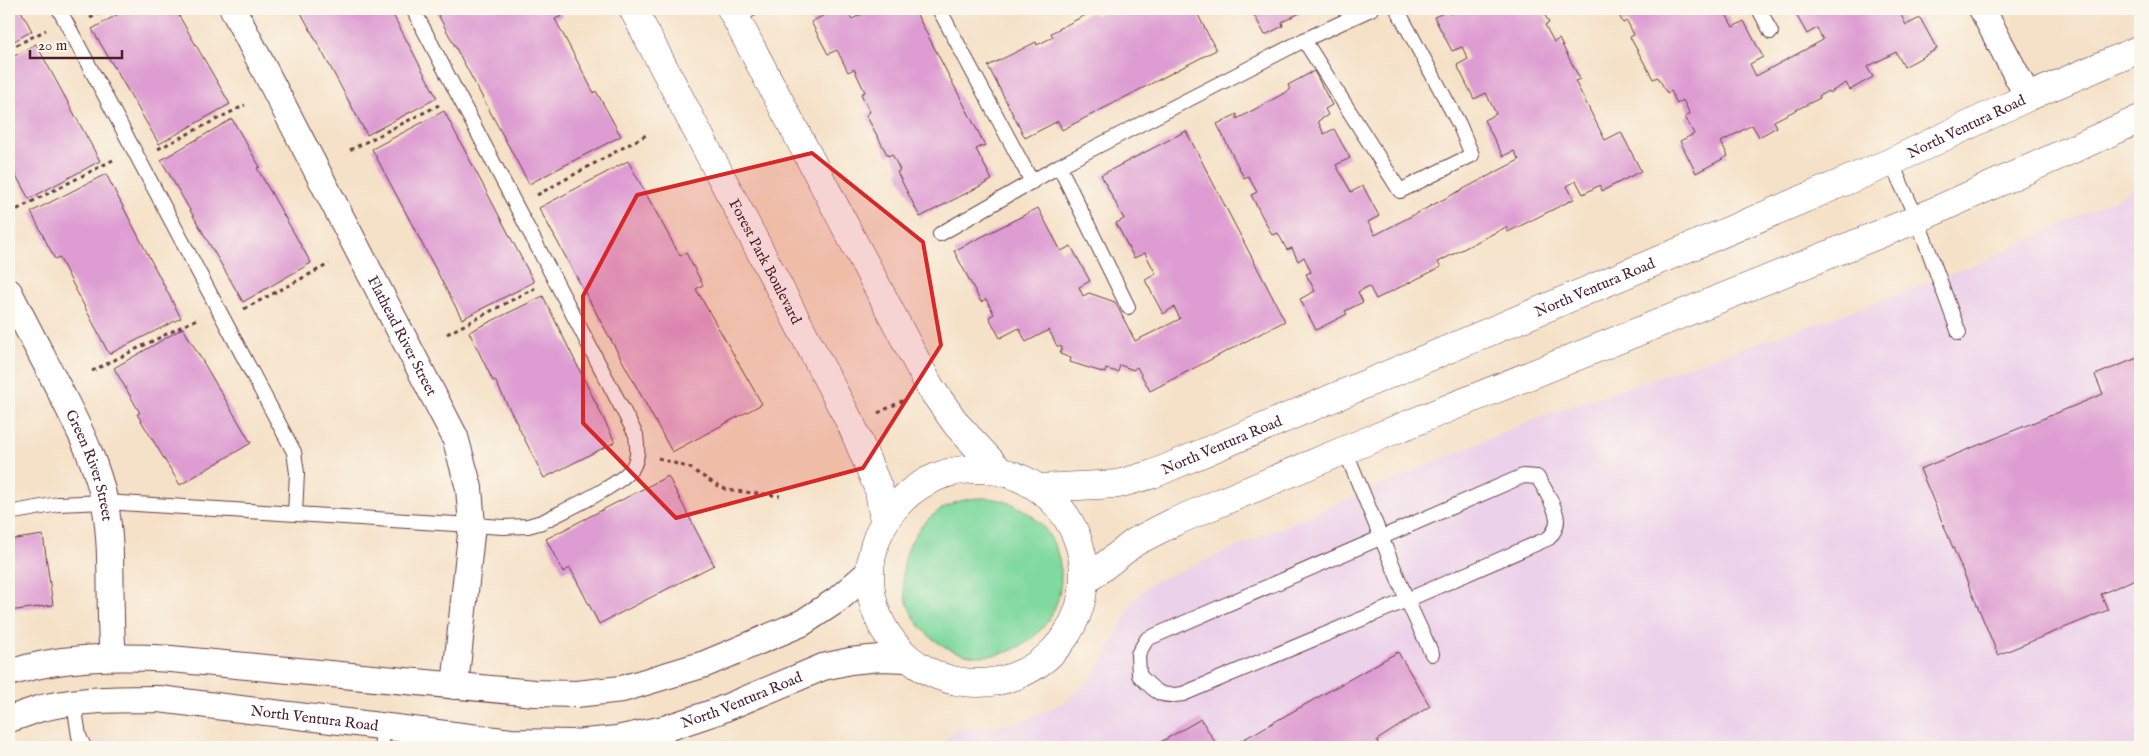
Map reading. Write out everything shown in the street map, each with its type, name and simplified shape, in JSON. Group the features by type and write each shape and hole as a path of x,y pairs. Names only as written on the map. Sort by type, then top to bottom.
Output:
{"street":[{"name":"Flathead River Street","path":"233,9 455,437 469,488 472,525 455,686"},
{"name":"Forest Park Boulevard","path":"633,9 852,426 879,490 884,521"},
{"path":"1982,9 2028,97"},
{"path":"739,12 930,387 957,425 998,469"},
{"name":"North Ventura Road","path":"1039,488 1118,484 1153,474 1891,162 2028,97 2140,49"},
{"path":"1085,581 1135,542 1174,522 1345,450 1918,220 2140,120"},
{"name":"Green River Street","path":"9,292 80,431 95,465 105,502 108,524 110,626 114,656"},
{"path":"998,469 1018,475 1039,488 1065,514 1081,546 1085,581 1079,614 1061,644 1036,667 1005,680 971,684 938,676 908,659 890,637 875,605 868,574 873,547 884,521 902,498 929,480 963,470 998,469"},
{"path":"9,674 74,659 114,656 171,659 534,693 576,694 622,689 705,664 802,622 837,600 868,574"},
{"name":"North Ventura Road","path":"9,719 42,708 114,699 159,699 383,737 574,743 617,739 666,738 718,711 823,667 850,661 880,658 908,659"}],"lane":[{"path":"9,513 58,504 105,502 472,525 528,526 542,522 623,479 633,467 638,453 636,435 413,9"},
{"path":"940,9 1032,182"},
{"path":"940,234 1059,166 1304,40 1371,9"},
{"path":"1304,40 1400,191 1472,155 1460,124 1397,9"},
{"path":"1759,9 1771,32"},
{"path":"62,14 294,452 297,473 295,513"},
{"path":"1891,162 1918,220 1959,333"},
{"path":"1059,166 1128,307"},
{"path":"1345,450 1407,600 1432,654"},
{"path":"1523,476 1537,477 1544,486 1558,519 1555,530 1549,538 1183,694 1167,697 1153,689 1139,675 1138,654 1147,639 1382,537 1523,476"},
{"path":"74,704 79,736 84,747"}],"path":[{"path":"9,49 62,14"},
{"path":"350,150 458,95"},
{"path":"10,213 245,105"},
{"path":"516,206 646,135"},
{"path":"92,371 329,264"},
{"path":"447,334 554,278"},
{"path":"876,414 911,396"},
{"path":"638,453 678,462 727,490 780,496"}],"highlighted area":[{"path":"812,153 923,242 941,345 863,468 676,518 583,423 583,296 637,195"}],"shaded area":[{"path":"2140,187 2140,747 941,747 957,727 987,729 1022,722 1065,702 1091,679 1109,650 1132,602 1150,584 1542,416 1878,302 1989,259"},
{"path":"106,740 150,740 195,747 64,747"}],"green space":[{"path":"990,498 1005,501 1019,507 1038,521 1048,533 1058,554 1061,577 1058,600 1048,621 1038,633 1026,643 1005,653 990,656 974,656 959,653 938,643 916,621 904,592 903,569 906,554 916,533 938,511 967,499"}],"building":[{"path":"9,9 20,9 32,31 9,44"},
{"path":"127,9 175,9 230,104 159,144 92,29"},
{"path":"299,9 390,9 437,98 367,135"},
{"path":"435,9 558,9 562,16 555,19 594,93 596,91 621,136 529,184"},
{"path":"836,9 846,9 852,19 872,9 914,9 985,145 976,149 992,180 920,217 897,172 900,170 892,154 888,156 866,115 870,112 861,94 865,92 854,69 848,72 837,50 828,54 811,22"},
{"path":"1107,9 1195,9 1216,50 1062,130 1058,121 1025,138 988,66 1036,42 1037,45 1053,37 1051,33 1093,11 1095,15"},
{"path":"1251,9 1308,9 1282,22 1283,26 1265,35"},
{"path":"1460,9 1542,9 1549,23 1545,25 1554,42 1559,39 1580,79 1575,81 1605,140 1621,132 1641,171 1602,191 1600,185 1583,194 1576,181 1567,186 1574,199 1508,232 1506,227 1438,262 1441,267 1376,299 1369,286 1358,292 1363,302 1345,311 1347,314 1316,330 1300,299 1315,291 1306,274 1311,272 1304,257 1298,261 1292,248 1287,250 1278,233 1272,235 1251,195 1257,192 1248,176 1244,178 1217,124 1237,114 1237,119 1290,90 1288,85 1314,71 1332,105 1325,109 1328,115 1318,121 1324,134 1334,129 1350,158 1336,165 1351,192 1363,186 1379,216 1368,222 1375,235 1519,160 1514,151 1503,156 1484,120 1496,114 1486,93 1474,99 1457,65 1468,59 1462,47 1452,51 1434,17 1448,11 1450,14"},
{"path":"1616,9 1723,9 1733,27 1744,21 1763,57 1750,64 1756,76 1823,40 1817,28 1807,34 1793,9 1898,9 1906,25 1920,18 1937,49 1904,67 1896,52 1867,67 1873,77 1850,90 1846,83 1829,93 1828,91 1819,96 1820,98 1774,121 1777,127 1759,137 1752,125 1721,142 1728,156 1696,173 1680,141 1694,134 1685,117 1690,114 1683,100 1677,104 1671,91 1667,93 1658,77 1653,79 1630,37 1634,35 1627,21 1623,23"},
{"path":"36,44 100,161 29,199 9,163 9,59"},
{"path":"444,111 534,282 462,319 372,149"},
{"path":"232,119 260,167 257,168 311,263 243,302 161,160"},
{"path":"1186,131 1285,321 1150,391 1137,367 1133,370 1120,365 1118,372 1106,369 1105,373 1070,362 1071,358 1060,354 1062,347 1057,346 1049,330 1026,342 1019,328 1000,338 989,317 994,314 986,299 981,302 954,251 1038,208 1061,251 1071,246 1090,281 1079,287 1083,296 1089,293 1115,302 1135,341 1180,319 1174,307 1163,314 1145,280 1156,274 1145,253 1134,258 1116,223 1124,219 1101,175"},
{"path":"628,161 680,256 686,253 703,285 696,289 762,404 672,452 539,208"},
{"path":"106,174 181,318 109,354 59,257 55,259 31,212"},
{"path":"543,296 615,442 544,478 469,332"},
{"path":"183,328 251,443 180,485 137,414 140,413 114,368"},
{"path":"2140,357 2140,577 2101,594 2108,610 1998,655 1920,469 2103,394 2095,375"},
{"path":"668,476 714,565 599,624 570,568 563,572 546,539"},
{"path":"43,535 53,605 9,611 9,540"},
{"path":"1398,652 1430,706 1377,740 1379,747 1230,747"},
{"path":"1201,719 1218,747 1152,747"}]}
